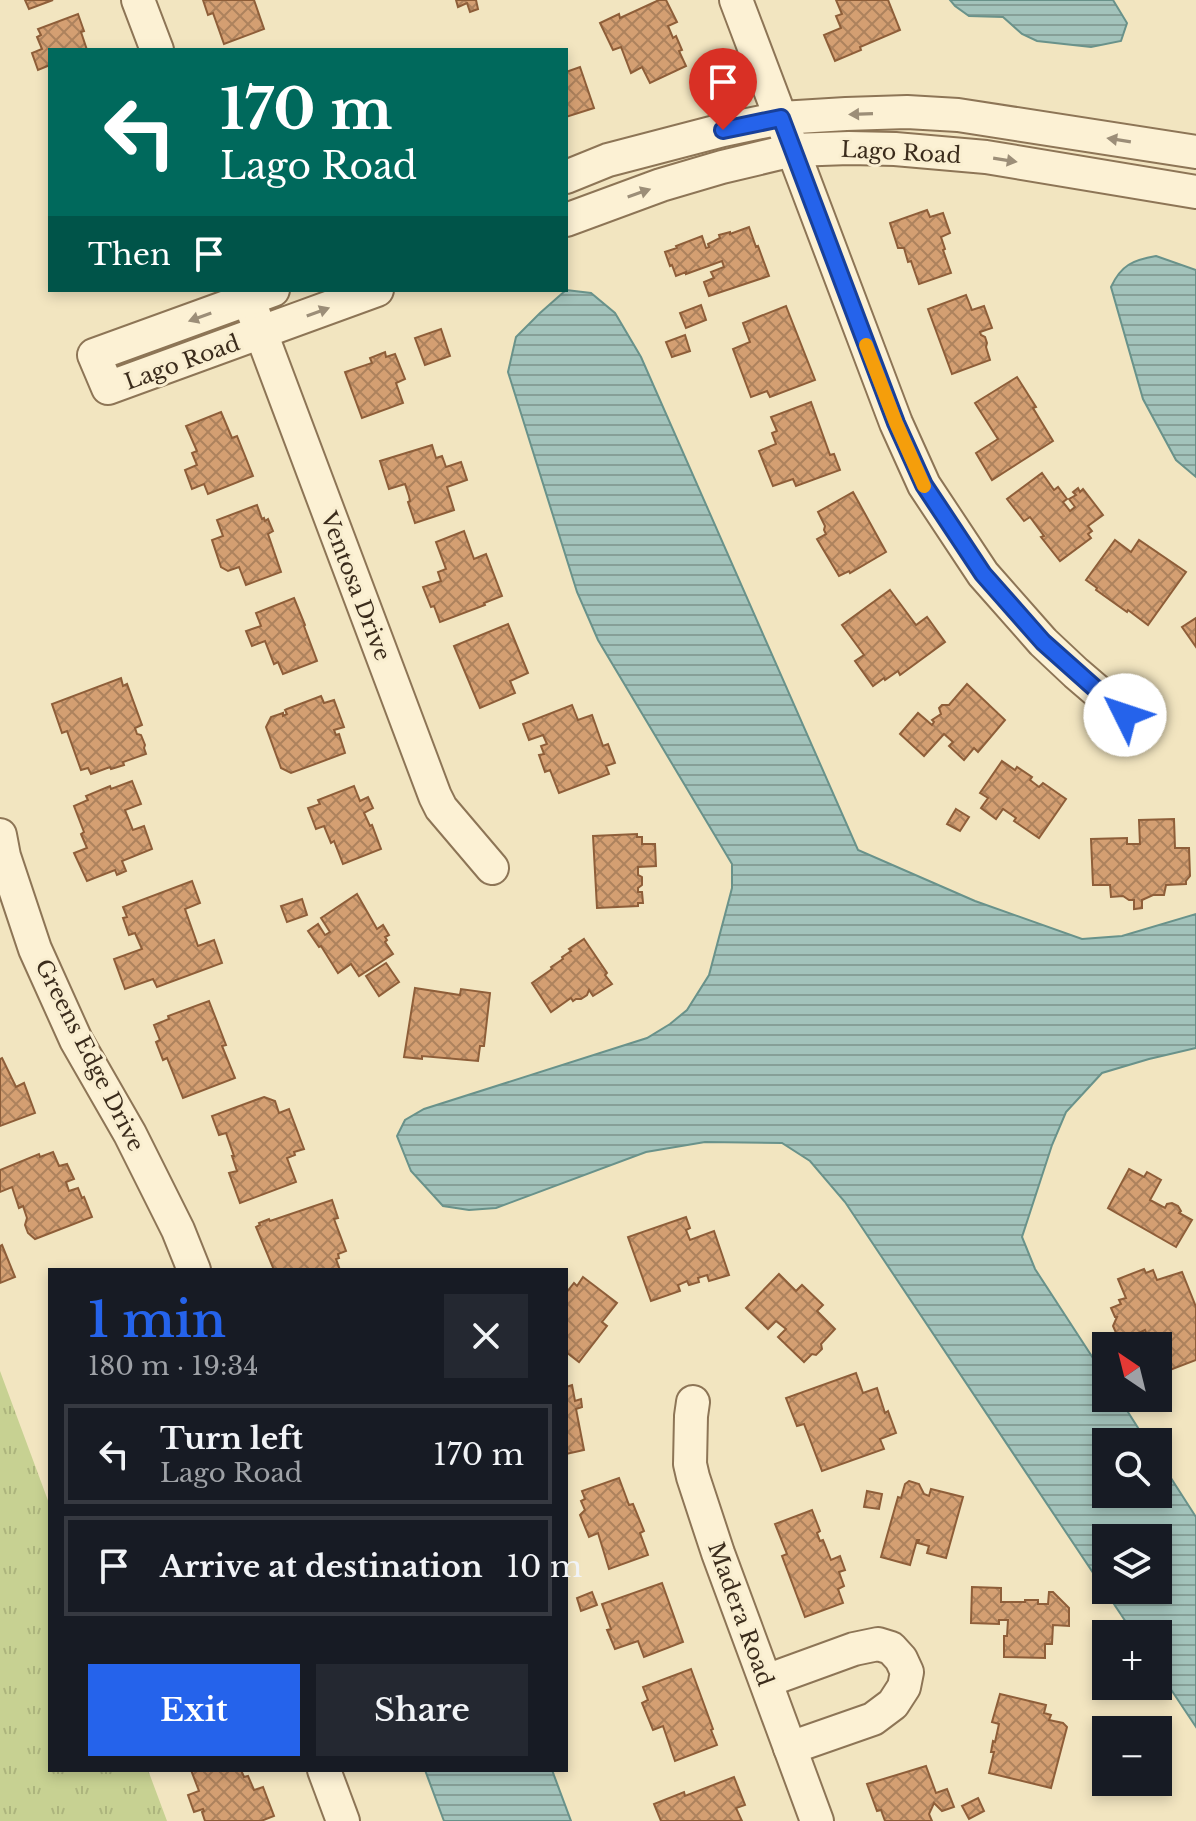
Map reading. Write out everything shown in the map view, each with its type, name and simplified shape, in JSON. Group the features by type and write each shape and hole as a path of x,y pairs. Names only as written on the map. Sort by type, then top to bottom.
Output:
{"street":[{"path":"138,0 156,48"},
{"path":"736,0 896,423 924,485 983,574 1043,642 1125,715"},
{"name":"Lago Road","path":"568,176 608,160 662,145 781,118 907,112 958,115 1196,152"},
{"name":"Lago Road","path":"568,219 661,185 793,150 895,149 973,156 1196,192"},
{"name":"Lago Road","path":"255,293 94,355 108,388 372,292"},
{"name":"Ventosa Drive","path":"255,293 261,333 435,796 441,808 492,868"},
{"name":"Greens Edge Drive","path":"0,835 35,949 76,1040 130,1134 178,1230 193,1268"},
{"name":"Madera Road","path":"693,1402 690,1464 693,1477 817,1821"},
{"path":"766,1681 854,1649 878,1644 891,1648 907,1672 904,1687 893,1704 873,1719 790,1748"},
{"path":"325,1772 343,1821"}],"green space":[{"path":"0,1371 48,1501 48,1772 149,1772 167,1821 0,1821"}],"water":[{"path":"950,0 1113,0 1127,23 1121,41 1091,47 1037,41 1022,34 1003,17 969,16"},
{"path":"1156,256 1196,270 1196,477 1176,460 1143,399 1111,287 1119,273 1129,265"},
{"path":"564,292 591,293 615,313 641,357 858,850 975,901 1082,939 1122,936 1196,914 1196,1048 1102,1073 1066,1112 1022,1237 1035,1269 1092,1357 1092,1412 1128,1412 1138,1428 1092,1428 1092,1508 1172,1508 1172,1480 1196,1517 1196,1727 1172,1691 1172,1620 1125,1620 1114,1604 1172,1604 1172,1524 1092,1524 1092,1571 845,1202 810,1161 782,1143 705,1142 646,1152 496,1208 469,1210 443,1206 411,1171 397,1136 405,1120 424,1109 647,1038 687,1010 709,975 732,888 732,864 598,640 577,592 508,372 516,337"},
{"path":"426,1772 553,1772 571,1821 444,1821"}],"building":[{"path":"25,0 53,0 29,9"},
{"path":"203,0 254,0 264,29 224,44 213,13 208,15"},
{"path":"456,0 476,0 478,9 470,12 467,3 458,7"},
{"path":"659,0 666,0 677,22 668,26 673,38 676,36 686,66 650,83 642,67 631,73 621,47 613,50 600,23 619,14 620,18"},
{"path":"836,0 888,0 900,30 835,61 824,35 841,28 836,16 842,14"},
{"path":"78,14 86,48 48,48 48,66 38,70 32,53 42,49 37,37 41,35 38,29"},
{"path":"580,67 594,108 568,116 568,71"},
{"path":"927,210 930,217 943,213 950,233 941,237 951,273 919,284 904,248 898,248 890,223"},
{"path":"749,227 769,276 709,296 704,282 714,278 711,272 724,267 722,261 676,276 670,266 665,252 676,246 702,236 706,248 720,238 719,235"},
{"path":"966,295 972,310 984,306 992,328 980,332 985,337 990,360 952,374 928,309"},
{"path":"701,305 706,320 686,328 680,313"},
{"path":"786,306 815,380 770,397 767,391 751,397 733,349 750,342 743,323"},
{"path":"441,329 450,356 425,365 415,338"},
{"path":"685,335 690,351 672,357 666,342"},
{"path":"385,352 386,357 395,354 405,379 396,383 403,403 362,418 345,372 372,363 370,358"},
{"path":"1017,377 1053,441 992,480 976,453 998,439 975,403"},
{"path":"811,402 830,455 834,454 840,470 796,486 793,479 773,486 759,451 776,444 772,433 777,431 771,417"},
{"path":"221,412 232,438 237,436 253,476 208,494 204,484 192,489 185,470 197,465 192,453 197,451 186,426"},
{"path":"432,445 436,458 442,456 446,467 461,462 467,480 447,487 454,510 415,523 405,484 389,489 380,461"},
{"path":"1042,473 1054,490 1058,487 1067,499 1063,502 1070,511 1075,507 1069,499 1076,495 1073,492 1078,488 1080,492 1083,489 1103,515 1088,526 1092,531 1088,534 1091,538 1060,561 1030,517 1024,521 1007,499"},
{"path":"853,492 886,552 839,576 817,539 826,534 818,512"},
{"path":"257,505 262,519 268,519 273,531 268,534 281,572 246,585 239,567 228,571 221,567 212,540 223,536 217,520"},
{"path":"464,531 474,559 486,554 502,596 440,622 423,587 441,581 438,572 446,569 436,542"},
{"path":"1115,540 1131,552 1139,540 1186,572 1148,625 1086,580"},
{"path":"890,590 916,625 927,617 945,642 900,675 898,671 873,686 855,661 864,655 842,625"},
{"path":"294,598 317,661 283,674 278,662 274,664 265,641 252,646 246,631 261,626 256,613"},
{"path":"1196,618 1196,647 1182,627"},
{"path":"508,624 528,673 510,681 515,693 480,708 454,646"},
{"path":"121,678 123,686 127,684 142,725 135,728 141,735 146,754 123,762 124,765 91,774 88,768 81,770 67,731 62,733 52,704"},
{"path":"967,684 1005,720 978,752 974,748 964,760 949,746 953,742 944,734 924,756 900,734 918,713 932,725 932,720 941,714 939,708 949,705"},
{"path":"321,696 324,703 334,700 344,727 334,730 336,735 339,734 345,753 291,773 281,768 266,727 271,717 283,713 283,716 287,714 285,710"},
{"path":"572,705 578,720 592,715 603,746 608,744 615,763 606,766 609,774 559,793 550,770 545,772 539,755 544,754 541,746 547,744 543,735 529,740 523,724"},
{"path":"1002,761 1032,777 1030,780 1039,787 1043,783 1066,799 1039,838 1014,821 1016,818 1003,809 996,819 981,808 988,798 980,793"},
{"path":"132,781 141,804 125,810 133,830 144,826 152,849 122,861 126,871 117,875 115,870 87,881 74,853 87,848 74,806 88,800 86,796"},
{"path":"354,786 360,801 368,797 373,808 364,813 381,849 343,864 334,841 331,843 324,826 316,829 308,808 320,804 318,800"},
{"path":"956,809 969,817 960,831 947,824"},
{"path":"1174,819 1175,848 1189,848 1190,876 1186,884 1166,885 1164,895 1153,895 1142,900 1142,908 1134,909 1134,900 1123,896 1111,897 1110,885 1093,885 1091,839 1127,838 1127,844 1140,844 1139,820"},
{"path":"637,834 637,837 642,837 642,844 655,844 656,866 638,867 642,885 638,892 642,892 643,903 638,903 638,906 597,908 593,836"},
{"path":"192,881 200,903 185,909 198,946 214,940 222,963 157,987 153,979 125,989 114,959 142,949 135,933 129,935 123,907"},
{"path":"357,894 377,929 383,925 389,935 385,937 385,942 393,954 359,976 351,964 338,973 308,931 318,924 325,935 330,932 321,918"},
{"path":"302,899 307,915 287,922 281,906"},
{"path":"584,939 612,984 593,996 589,990 581,999 573,1001 571,998 551,1012 532,983"},
{"path":"386,963 399,982 379,996 366,976"},
{"path":"415,988 460,995 461,989 490,993 484,1046 480,1046 478,1061 404,1057"},
{"path":"209,1001 235,1078 183,1098 167,1058 163,1060 154,1025 169,1019 168,1016"},
{"path":"0,1059 16,1087 24,1083 35,1113 0,1126"},
{"path":"264,1097 275,1101 279,1113 289,1109 304,1149 287,1158 296,1182 240,1203 229,1173 237,1171 234,1156 226,1133 219,1135 212,1116"},
{"path":"53,1152 59,1166 67,1164 74,1179 66,1182 69,1191 78,1188 92,1217 35,1239 28,1233 23,1206 19,1208 12,1187 0,1192 0,1170 39,1154 40,1157"},
{"path":"1129,1169 1144,1177 1147,1172 1161,1180 1150,1200 1165,1208 1172,1203 1178,1206 1179,1213 1192,1220 1176,1247 1108,1208"},
{"path":"332,1200 338,1218 334,1219 346,1251 338,1254 339,1258 336,1259 339,1268 273,1268 256,1227 259,1223"},
{"path":"686,1217 690,1240 714,1231 729,1275 709,1281 707,1275 689,1285 687,1281 678,1285 680,1291 651,1301 628,1237"},
{"path":"0,1246 15,1277 0,1283"},
{"path":"1144,1269 1146,1273 1153,1270 1157,1280 1182,1272 1196,1307 1196,1360 1172,1369 1172,1332 1116,1332 1113,1326 1117,1317 1111,1308 1126,1298 1118,1279"},
{"path":"779,1274 796,1291 802,1285 823,1305 817,1311 835,1329 821,1344 822,1349 804,1362 778,1337 786,1329 776,1321 768,1329 746,1308"},
{"path":"583,1277 617,1303 602,1322 607,1326 579,1362 568,1354 568,1290 574,1283 577,1286"},
{"path":"856,1373 863,1393 877,1388 896,1433 880,1439 884,1449 822,1471 804,1424 797,1426 786,1398"},
{"path":"572,1385 575,1401 581,1399 582,1407 576,1409 584,1450 568,1454 568,1386"},
{"path":"619,1478 629,1505 633,1504 644,1531 640,1533 648,1555 609,1569 598,1533 589,1537 580,1515 585,1510 581,1501 585,1499 582,1491"},
{"path":"909,1481 919,1484 924,1494 929,1496 931,1489 963,1497 946,1558 927,1553 929,1546 918,1543 919,1540 910,1565 881,1557 898,1497 901,1498"},
{"path":"867,1491 882,1494 879,1509 864,1507"},
{"path":"812,1510 820,1531 817,1533 820,1541 823,1540 831,1560 840,1556 845,1570 839,1572 844,1586 838,1589 843,1603 805,1617 782,1556 787,1554 775,1524"},
{"path":"662,1583 683,1642 644,1657 638,1641 615,1649 607,1630 611,1629 602,1604"},
{"path":"972,1587 1001,1588 1001,1602 1038,1600 1038,1604 1048,1604 1049,1592 1053,1592 1069,1608 1069,1626 1053,1625 1052,1644 1045,1644 1045,1658 1004,1657 1008,1620 999,1620 999,1624 971,1623"},
{"path":"592,1592 597,1605 581,1611 577,1598"},
{"path":"691,1669 717,1745 675,1761 663,1726 653,1730 642,1703 648,1700 643,1687"},
{"path":"1000,1694 1046,1705 1044,1713 1051,1715 1049,1720 1067,1727 1051,1788 989,1773 993,1741 999,1724 992,1722"},
{"path":"926,1766 936,1793 947,1789 954,1807 942,1811 934,1803 929,1814 932,1821 885,1821 881,1810 877,1811 867,1784"},
{"path":"192,1772 242,1772 244,1777 248,1776 254,1790 263,1787 274,1816 261,1821 205,1821 203,1809 194,1812 188,1795 199,1791"},
{"path":"734,1777 745,1805 736,1808 742,1821 661,1821 654,1804"},
{"path":"978,1798 984,1811 969,1819 962,1806"}],"slow traffic":[{"path":"866,345 924,486"}],"route":[{"path":"723,130 781,118 896,423 924,485 983,574 1043,642 1125,715"}]}
